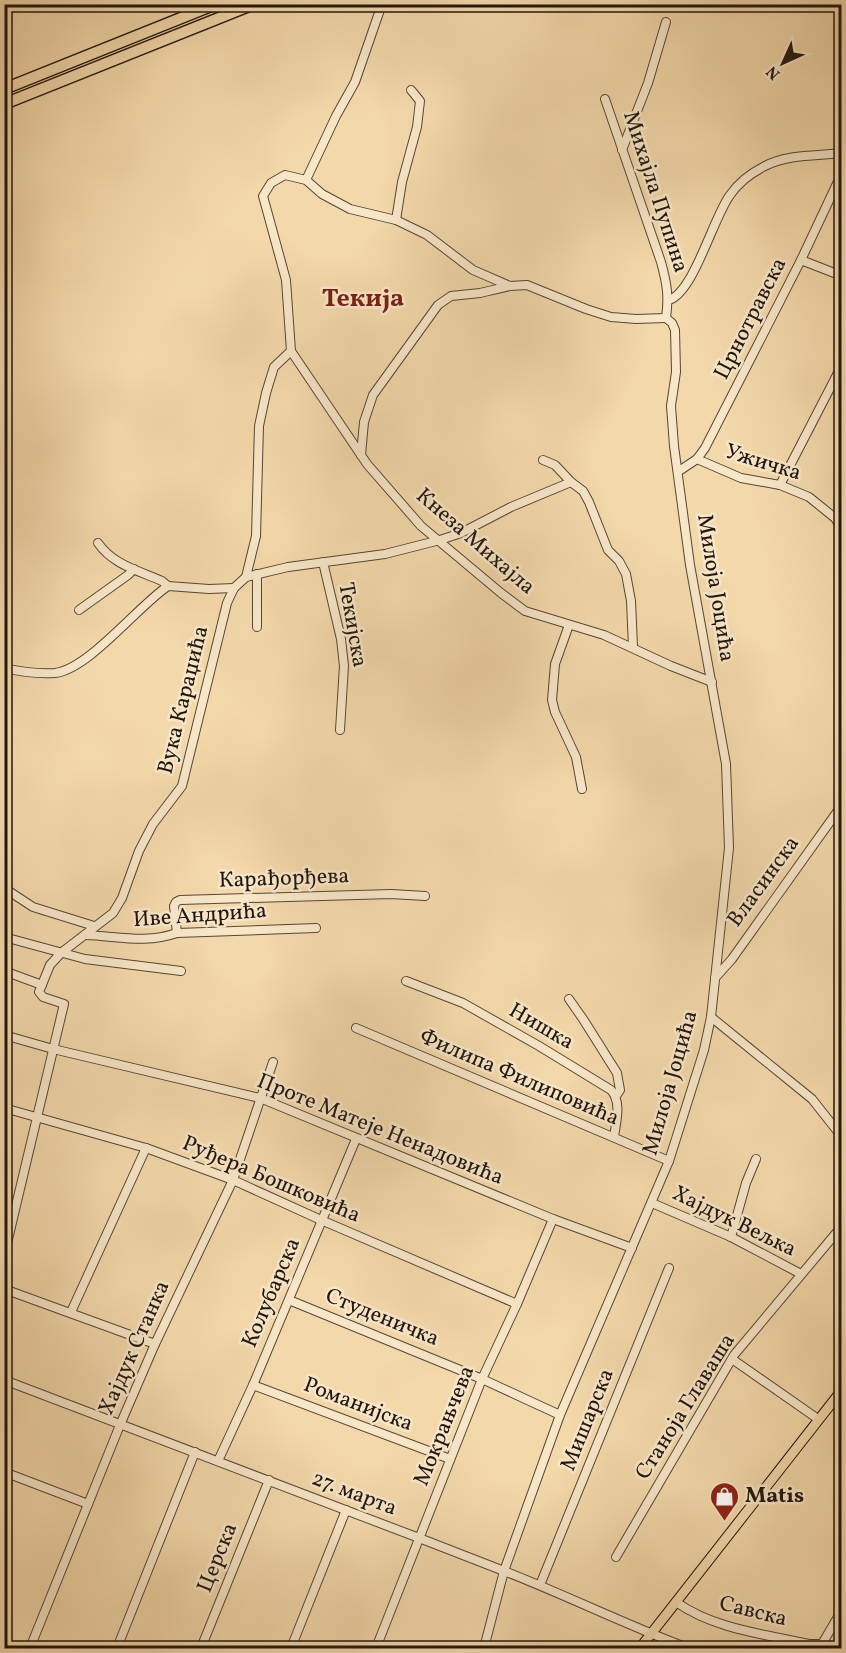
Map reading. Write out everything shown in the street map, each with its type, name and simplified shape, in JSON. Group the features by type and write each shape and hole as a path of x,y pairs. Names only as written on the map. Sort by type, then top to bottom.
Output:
{"highway":[{"path":"4,89 216,4"},
{"path":"4,104 254,4"}],"main road":[{"path":"640,1648 842,1390"}],"street":[{"path":"382,4 355,82 306,180 322,194 350,208 396,220 427,235 473,270 510,286"},
{"path":"622,150 648,83 666,22"},
{"path":"396,220 402,182 417,128 420,100 411,90"},
{"name":"Михајла Пупина","path":"605,99 661,262 669,300 666,318 675,330 675,372 671,406 674,446 679,471"},
{"path":"614,125 631,124"},
{"path":"669,300 674,298 693,274 719,214 730,195 747,177 767,165 790,158 842,153"},
{"name":"Црнотравска","path":"679,471 697,459 726,409 801,260 842,172"},
{"name":"Кнеза Михајла","path":"306,180 285,175 271,183 263,196 286,280 291,351 361,455 421,526 525,611 604,635 712,682"},
{"path":"801,260 842,276"},
{"path":"361,455 364,422 373,395 438,305 451,296 527,285 611,317 666,318"},
{"path":"98,543 117,561 162,581 168,586 234,588 246,577 256,536 259,426 274,367 291,351"},
{"path":"780,486 842,365"},
{"name":"Ужичка","path":"697,459 741,478 780,486 808,497 835,518 842,529"},
{"path":"543,460 555,465 583,491 590,502 608,550 619,561 626,574 631,601 633,647"},
{"name":"Милоја Јоцића","path":"484,1648 504,1571 560,1415 669,1161 704,1050 711,1017 729,848 726,764 690,565 679,471"},
{"name":"Текијска","path":"246,577 323,562 385,554 440,540 461,533 511,507 571,482"},
{"name":"Текијска","path":"323,562 341,639 344,666 340,730"},
{"path":"79,610 100,597 134,569"},
{"path":"257,574 257,627"},
{"path":"4,668 22,672 57,673 73,666 93,652 168,586"},
{"name":"Вука Караџића","path":"42,984 51,965 61,953 112,913 122,898 139,851 153,824 182,786 227,603 234,588"},
{"path":"569,625 555,664 552,700 555,712 576,757 582,789"},
{"name":"Власинска","path":"714,979 732,959 842,805"},
{"path":"4,888 33,907 94,926"},
{"name":"Карађорђева","path":"177,933 174,906 180,900 391,894 425,896"},
{"name":"Иве Андрића","path":"85,935 132,940 164,938 177,933 316,928"},
{"path":"4,937 85,959 181,971"},
{"path":"4,971 42,984 39,994 64,1004 7,1229 4,1256"},
{"name":"Нишка","path":"406,981 462,1003 539,1046 611,1090 616,1096"},
{"path":"568,999 617,1073 620,1090 616,1096 617,1113 614,1137"},
{"path":"711,1017 812,1099 842,1137"},
{"name":"Филипа Филиповића","path":"356,1028 669,1161"},
{"name":"Проте Матеје Ненадовића","path":"4,1035 53,1049 260,1098 553,1219 632,1248"},
{"name":"Хајдук Станка","path":"30,1648 155,1344 233,1180 273,1062"},
{"name":"Руђера Бошковића","path":"4,1108 146,1148 233,1180 321,1221 517,1304"},
{"name":"Колубарска","path":"218,1461 253,1385 356,1139"},
{"path":"71,1312 146,1148"},
{"path":"731,1237 746,1183 756,1158"},
{"name":"Хајдук Вељка","path":"652,1203 731,1237 801,1274"},
{"name":"Мокрањчева","path":"376,1648 482,1378 553,1219"},
{"name":"Станоја Главаша","path":"616,1557 732,1359 842,1226"},
{"name":"Мишарска","path":"540,1585 669,1268"},
{"path":"4,1289 155,1344"},
{"name":"Студеничка","path":"289,1300 482,1378 560,1415"},
{"path":"732,1359 819,1419"},
{"name":"27. марта","path":"4,1380 540,1585 651,1635 688,1648"},
{"name":"Романијска","path":"253,1385 450,1459"},
{"path":"117,1648 195,1452"},
{"path":"4,1472 88,1504"},
{"name":"Церска","path":"201,1648 269,1480"},
{"path":"291,1648 346,1510"},
{"name":"Савска","path":"676,1602 687,1610 714,1622 819,1645 827,1638 842,1610"}],"place":[{"name":"Matis","path":"724,1522"}],"district":[{"name":"Текија","path":"363,299"}]}
